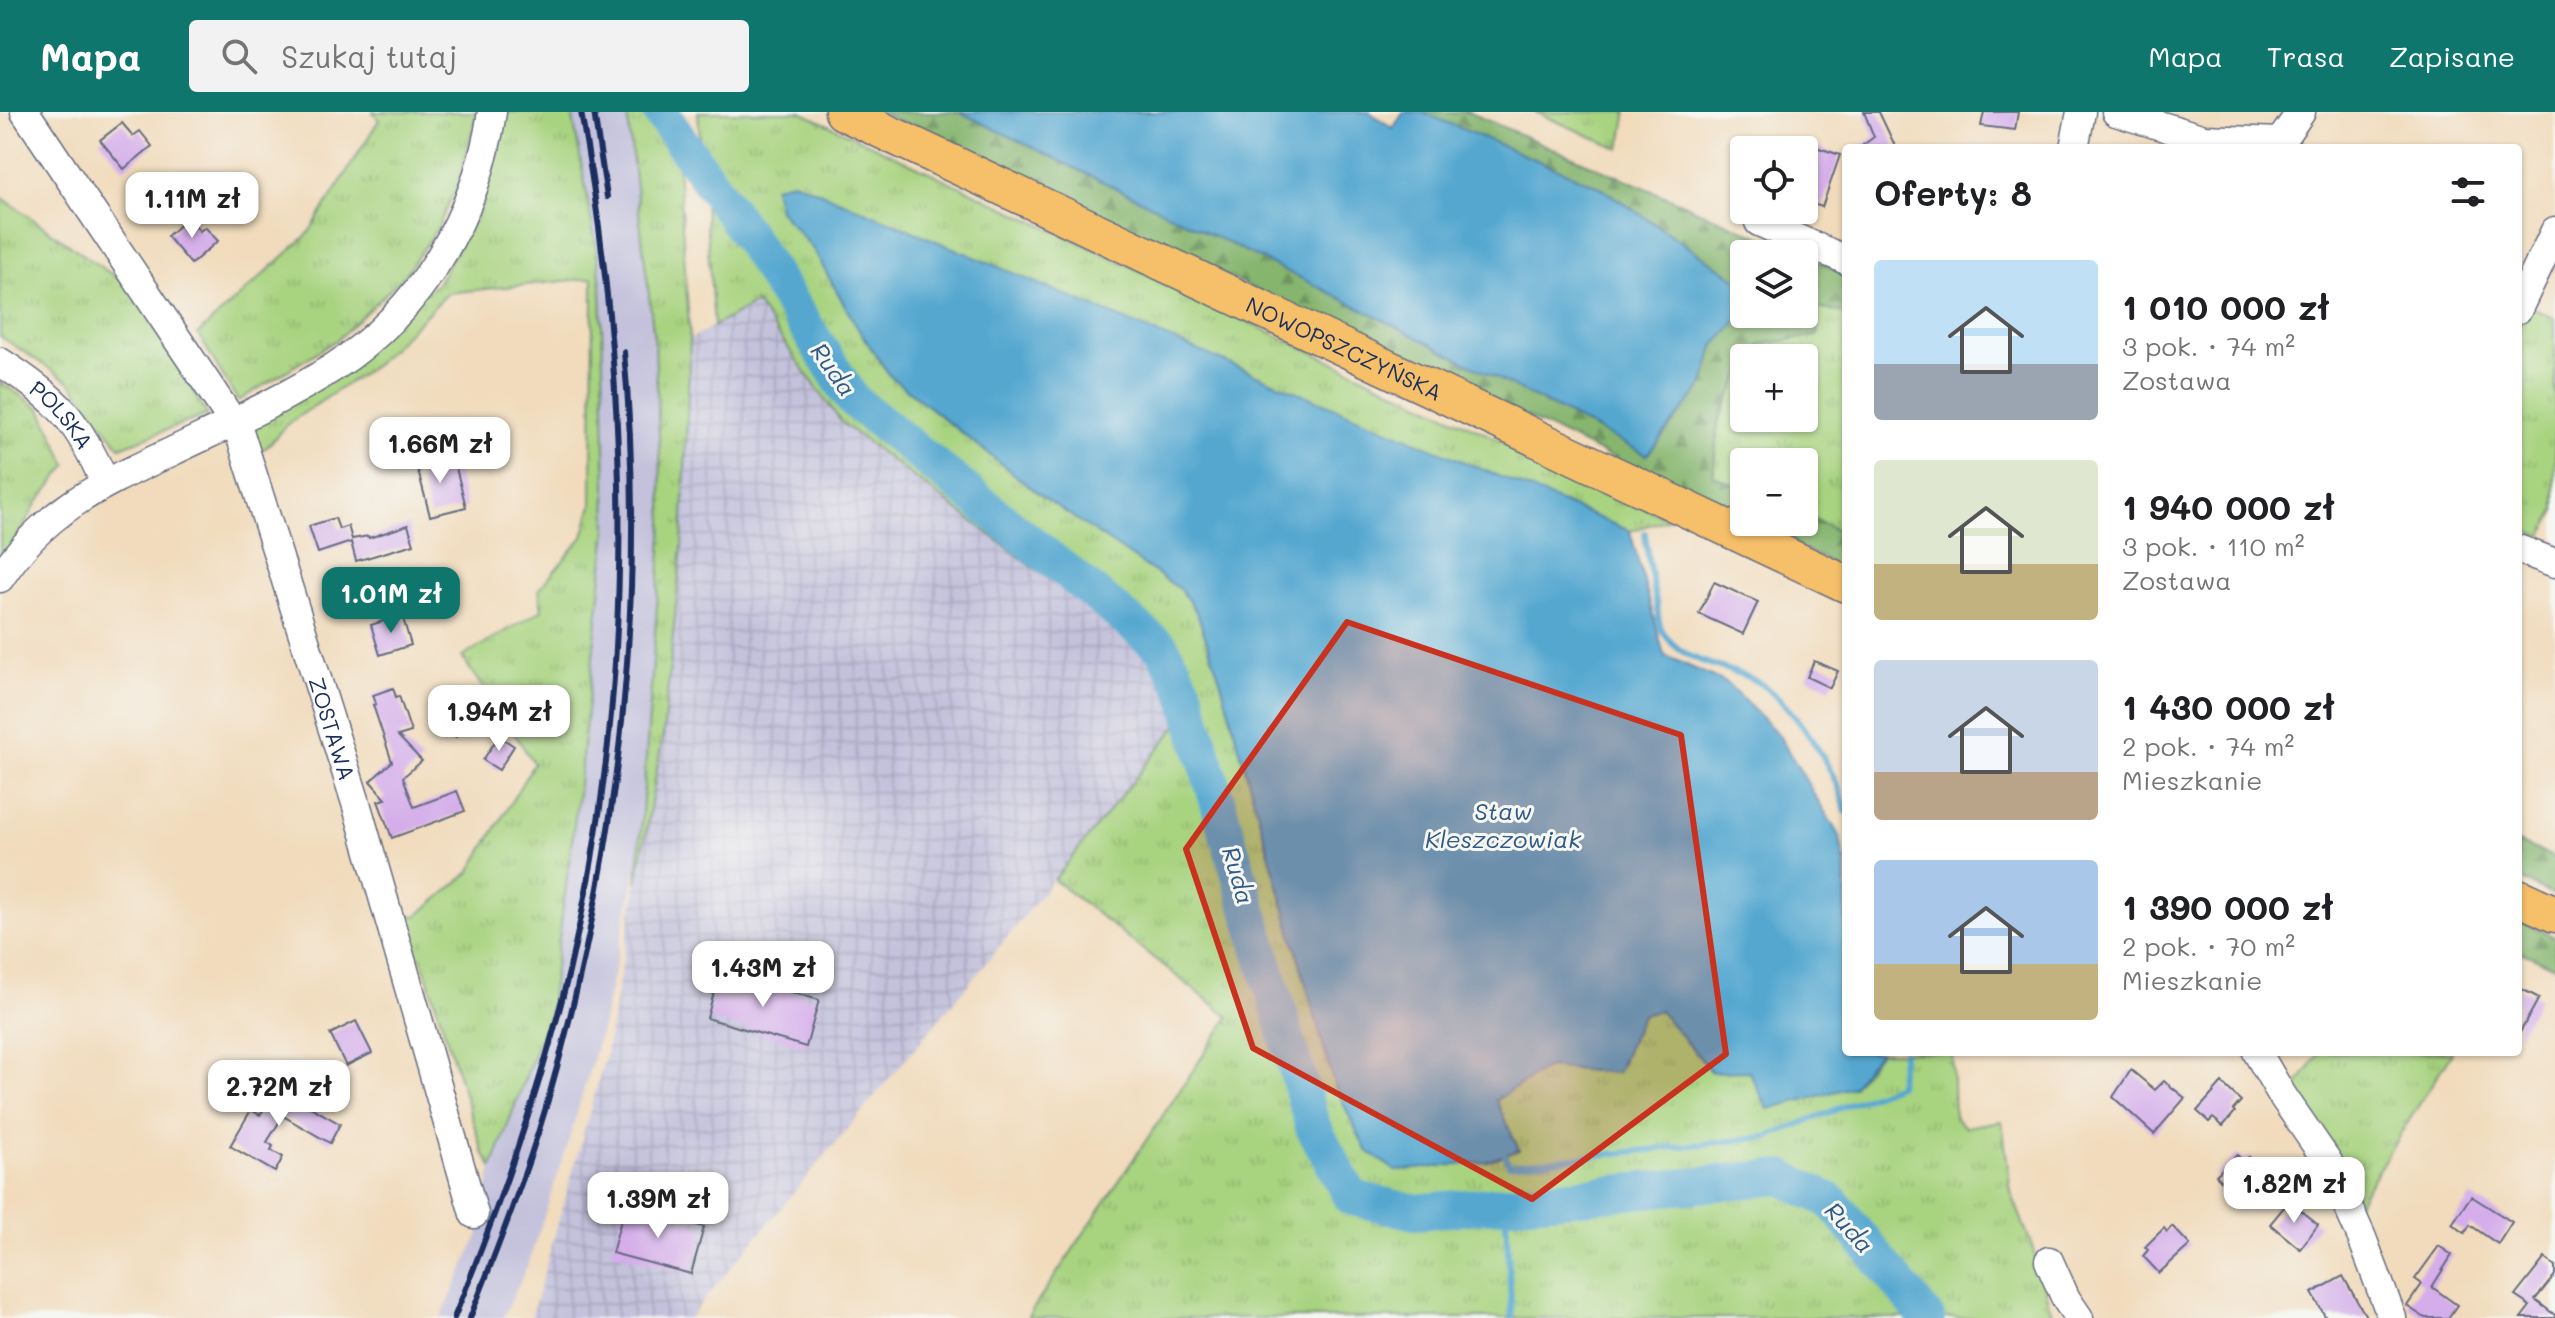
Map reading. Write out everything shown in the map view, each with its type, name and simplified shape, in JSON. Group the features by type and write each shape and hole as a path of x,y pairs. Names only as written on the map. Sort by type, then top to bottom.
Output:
{"main road":[{"name":"NOWOPSZCZYŃSKA","path":"843,112 1842,582"},
{"path":"2522,899 2555,914"}],"street":[{"name":"ZOSTAWA","path":"25,112 233,422 245,447 356,803 474,1214"},
{"path":"0,578 38,530 73,502 105,483 233,422 335,366 370,339 412,297 435,266 465,211 485,152 492,112"},
{"path":"2075,144 2081,112"},
{"path":"2116,112 2204,139 2280,142 2301,112"},
{"path":"1764,224 1842,258"},
{"path":"2522,301 2555,231"},
{"name":"POLSKA","path":"0,362 37,386 69,416 105,483"},
{"path":"2522,550 2552,554"},
{"path":"2259,1056 2328,1162 2362,1238 2392,1318"},
{"path":"2049,1261 2066,1299 2079,1318"}],"highlighted area":[{"path":"1347,622 1681,735 1726,1054 1532,1199 1253,1048 1186,849"}],"shaded area":[{"path":"572,112 627,112 655,346 663,523 638,860 602,1026 529,1262 503,1318 441,1318 478,1236 492,1167 549,1014 577,802 607,530 601,284"},
{"path":"756,302 843,423 1156,660 1183,719 978,973 689,1318 531,1318 606,1054 663,735 682,546 690,339"}],"green space":[{"path":"373,112 477,112 459,183 437,229 404,276 338,339 238,401 198,334 308,234 379,120"},
{"path":"504,112 572,112 601,284 607,530 577,802 549,1014 492,1167 483,1153 421,957 409,956 402,915 417,916 470,872 534,763 462,657 542,610 539,589 583,537 592,505 593,278 448,293 375,365 286,425 266,448 258,449 252,433 261,417 436,285 478,214 496,160"},
{"path":"627,112 674,112 690,339 682,546 663,735 637,882 663,523 655,346"},
{"path":"698,112 801,112 1668,519 1630,531 779,210 813,249 857,327 890,376 1043,497 1181,590 1197,613 1220,679 1334,1084 1366,1150 1485,1162 1519,1150 1495,1101 1548,1067 1616,1073 1642,1015 1660,1011 1712,1072 1749,1070 1853,1087 1877,1056 1952,1056 1954,1117 1965,1127 2002,1121 2011,1192 2032,1246 2053,1318 1027,1318 1229,1017 1054,880 1183,718 1156,660 842,423 756,303 714,326"},
{"path":"880,112 960,112 1329,292 1647,455 1704,384 1714,346 1731,328 1817,328 1817,336 1762,344 1730,344 1730,397 1718,422 1713,476 1730,483 1730,513"},
{"path":"1422,112 1468,112 1767,240 1730,240 1730,275 1598,186"},
{"path":"1535,112 1627,112 1620,149"},
{"path":"0,196 138,293 207,415 120,447 70,382 0,336"},
{"path":"1818,262 1842,272 1842,312 1818,308"},
{"path":"2529,306 2555,319 2555,510 2542,536 2522,529 2522,319"},
{"path":"1818,308 1842,312 1842,532 1818,521 1818,448 1730,448 1730,483 1713,476 1718,422 1730,397 1730,432 1818,432 1818,344 1761,344 1817,336"},
{"path":"0,382 41,409 67,465 37,503 0,566"},
{"path":"1818,521 1842,532 1842,568 1777,536 1818,536"},
{"path":"2522,844 2555,858 2555,896 2522,880"},
{"path":"2522,922 2555,937 2555,967 2522,953"},
{"path":"2317,1056 2449,1056 2356,1205 2294,1090"}],"water":[{"path":"960,112 1369,112 1393,128 1404,112 1422,112 1598,186 1730,275 1731,328 1714,346 1704,384 1647,455 1329,292"},
{"name":"Staw Kleszczowiak","path":"793,181 1630,531 1664,655 1727,683 1778,734 1840,837 1842,1056 1876,1056 1853,1087 1768,1109 1749,1071 1712,1072 1660,1011 1642,1015 1617,1073 1548,1067 1496,1100 1519,1150 1485,1162 1396,1171 1366,1150 1334,1084 1220,679 1197,613 1181,590 1043,497 890,376 857,327 813,249 779,210 774,187"}],"building":[{"path":"1864,112 1879,112 1894,144 1864,144 1874,137"},
{"path":"1984,112 2018,112 2015,130 1981,126"},
{"path":"122,123 133,136 140,131 152,146 124,169 100,140"},
{"path":"1818,148 1840,155 1822,207 1818,206"},
{"path":"189,217 200,231 205,227 218,241 191,264 167,236"},
{"path":"438,453 441,464 454,460 466,507 430,516 415,459"},
{"path":"335,518 339,529 348,526 352,539 369,538 408,525 414,544 356,561 351,542 318,553 309,526"},
{"path":"1714,582 1758,602 1743,634 1699,614"},
{"path":"402,615 411,645 380,655 371,625"},
{"path":"1814,661 1838,671 1830,688 1807,677"},
{"path":"393,688 396,697 399,696 411,732 398,736 422,761 403,777 414,807 457,791 465,811 392,838 378,801 386,799 370,781 392,762 373,705 376,704 373,695"},
{"path":"446,706 467,720 456,737 435,724"},
{"path":"499,736 514,746 499,770 483,760"},
{"path":"720,971 819,1000 806,1047 707,1018"},
{"path":"2522,989 2539,998 2522,1029"},
{"path":"356,1021 372,1053 346,1066 330,1034"},
{"path":"2131,1070 2155,1090 2164,1081 2185,1098 2154,1134 2113,1097"},
{"path":"2222,1083 2241,1101 2223,1126 2213,1118 2209,1122 2197,1111"},
{"path":"277,1088 340,1124 330,1143 283,1116 267,1142 273,1146 271,1150 283,1157 275,1172 230,1146 251,1110 260,1115"},
{"path":"2237,1155 2244,1162 2249,1157 2261,1169 2256,1174 2260,1179 2239,1199 2216,1175"},
{"path":"2471,1196 2512,1222 2498,1244 2470,1225 2465,1233 2452,1224"},
{"path":"2289,1201 2318,1225 2300,1249 2270,1224"},
{"path":"625,1205 704,1227 691,1274 612,1253"},
{"path":"2172,1226 2190,1245 2159,1273 2143,1256 2148,1250 2145,1247 2164,1228 2167,1232"},
{"path":"2439,1246 2452,1255 2432,1287 2457,1305 2448,1318 2425,1318 2407,1306 2422,1284 2415,1279"},
{"path":"2545,1258 2555,1266 2555,1275 2535,1300 2555,1318 2521,1318 2530,1306 2515,1296"},
{"path":"2343,1276 2367,1318 2326,1318 2312,1293"}],"waterway":[{"name":"Ruda","path":"660,112 748,236 853,400 1162,648 1185,691 1313,1127 1352,1198 1415,1212 1781,1177 1831,1201 1927,1318"},
{"path":"1645,533 1659,621 1670,641 1703,662 1740,674 1767,688 1810,737 1842,798"},
{"path":"1505,1155 1509,1165 1767,1137 1898,1085 1902,1056"},
{"path":"1505,1204 1512,1318"}],"railway":[{"path":"454,1318 518,1147 558,1016 591,865 606,758 616,651 619,543 617,435 610,327 598,219 581,112"},
{"path":"594,112 607,197"},
{"path":"470,1318 520,1187 546,1107 592,921 608,827 621,733 629,638 632,543 624,352"}]}
